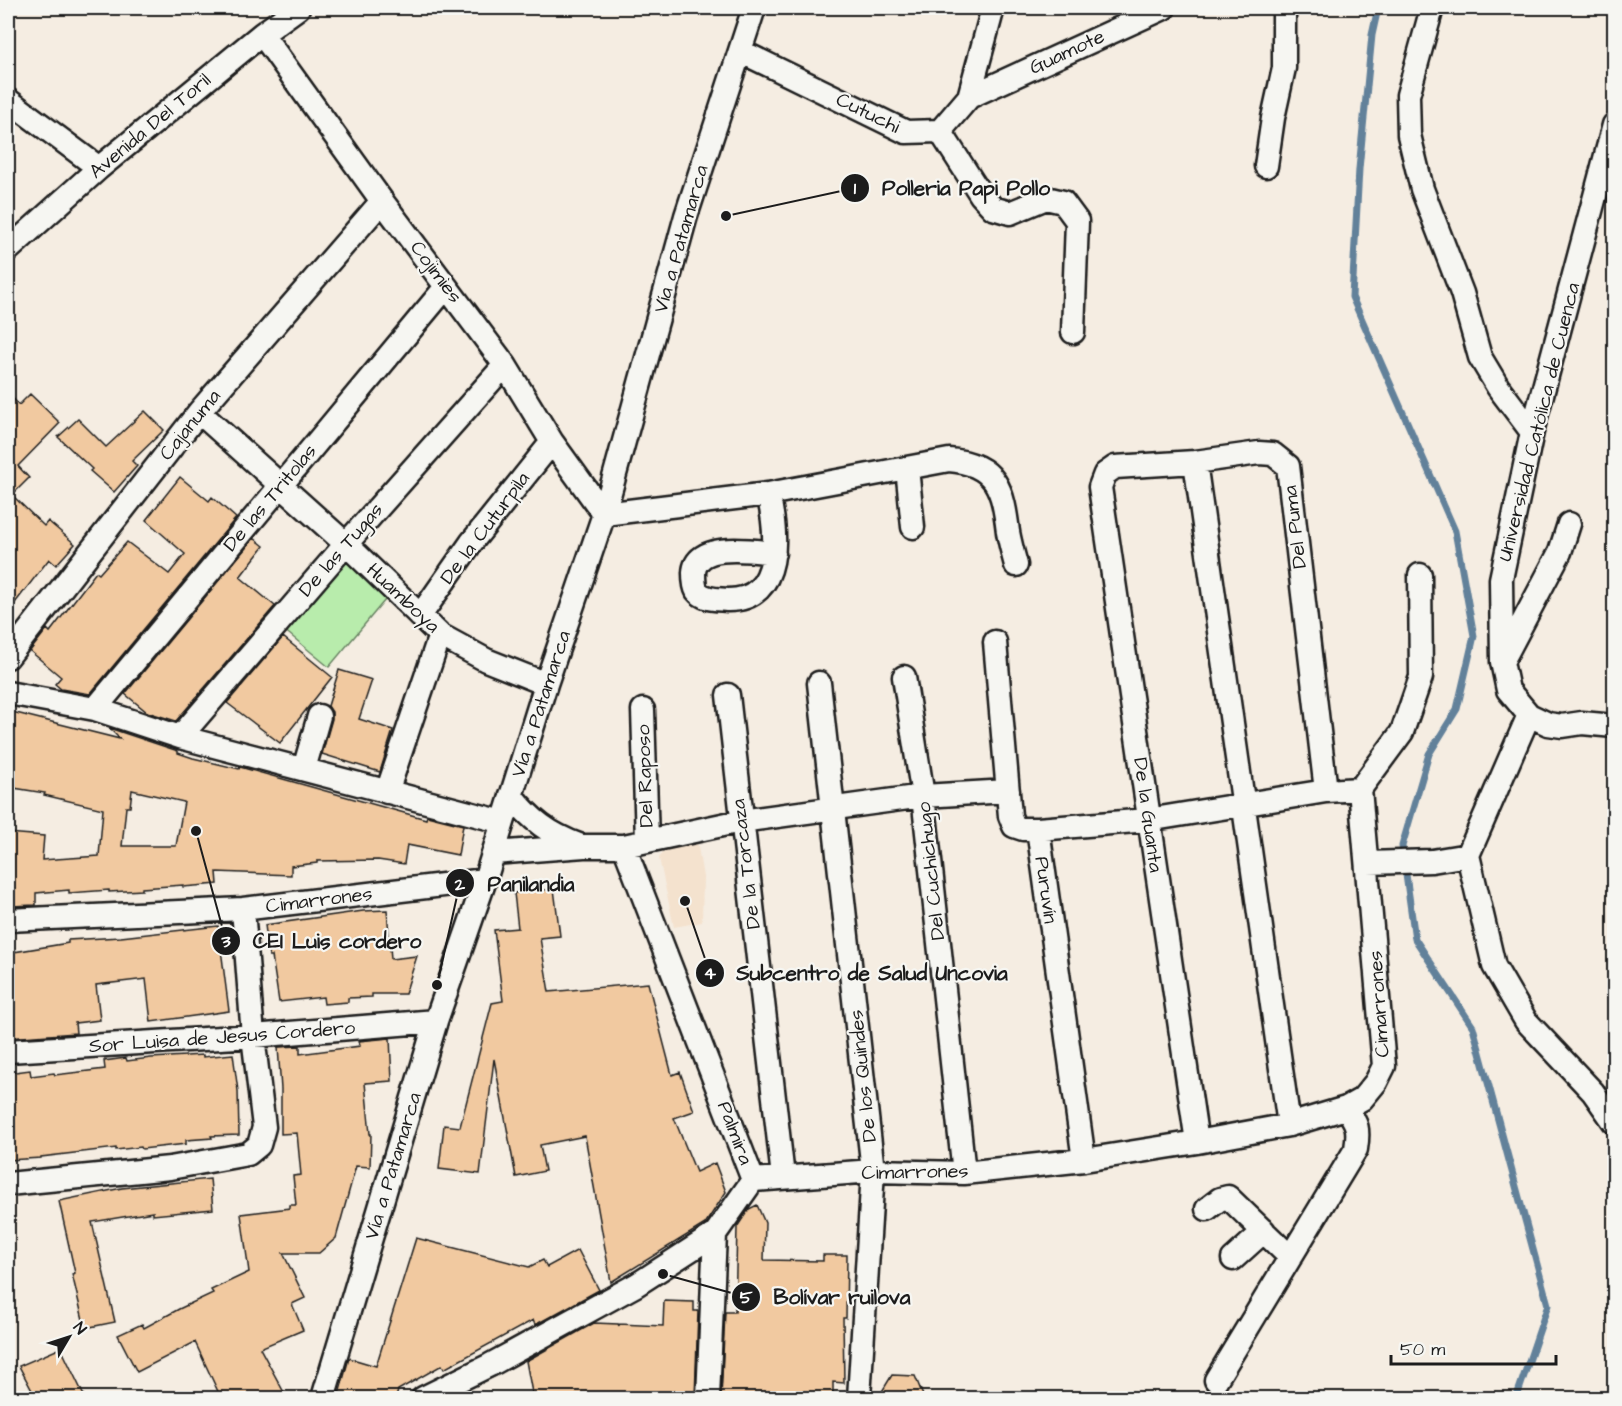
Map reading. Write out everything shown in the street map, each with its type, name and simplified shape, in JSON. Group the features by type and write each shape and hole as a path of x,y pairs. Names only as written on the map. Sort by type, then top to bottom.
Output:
{"street":[{"name":"Avenida Del Toril","path":"8,250 99,168 262,34 298,8"},
{"name":"Vía a Patamarca","path":"323,1398 436,1021 494,853 546,684 604,514 686,216 754,8"},
{"path":"993,8 969,97 940,131 981,195 993,208 1010,213 1046,198 1064,202 1077,221 1073,332"},
{"name":"Guamote","path":"969,97 1164,8"},
{"path":"1266,166 1284,68 1284,8"},
{"path":"1432,8 1408,95 1409,135 1422,189 1462,293 1480,357 1498,387 1532,432"},
{"name":"Cojimìes","path":"262,34 382,201 505,365 552,442 604,514"},
{"name":"Cutuchi","path":"740,51 906,132 940,131"},
{"path":"8,100 99,168"},
{"name":"Universidad Católica de Cuenca","path":"1529,715 1508,690 1502,662 1501,579 1532,432 1614,125"},
{"name":"Cajanuma","path":"8,657 199,412 382,201"},
{"name":"De las Tritolas","path":"95,709 446,287"},
{"name":"De las Tugas","path":"180,737 346,544 505,365"},
{"name":"Huamboya","path":"199,412 346,544 441,635 486,660 546,684"},
{"name":"De la Cuturpila","path":"420,616 471,543 552,442"},
{"name":"Del Puma","path":"1100,487 1105,474 1115,467 1196,462 1259,453 1273,454 1288,466 1326,791"},
{"path":"604,514 768,494 949,460 982,468 1000,490 1016,565"},
{"path":"1196,462 1289,1125"},
{"path":"907,468 913,527"},
{"name":"De la Guanta","path":"1100,487 1197,1142"},
{"path":"768,494 774,517 774,553"},
{"path":"1502,662 1560,552 1569,524"},
{"path":"1038,829 1148,820 1326,791 1360,789 1402,732 1421,677 1420,575"},
{"path":"387,792 441,635"},
{"name":"Puruvín","path":"995,642 1010,816 1014,826 1023,829 1038,829 1084,1160"},
{"name":"Del Cuchichugo","path":"904,677 923,796 964,1173"},
{"name":"De los Quindes","path":"819,683 873,1172 859,1398"},
{"path":"8,693 95,709 180,737 503,822"},
{"name":"De la Torcaza","path":"728,695 783,1177"},
{"name":"Del Raposo","path":"643,710 647,841"},
{"path":"1614,726 1582,723 1562,726 1548,724 1529,715 1468,855 1494,966 1526,1021 1593,1092 1614,1122"},
{"path":"304,769 319,716"},
{"name":"Cimarrones","path":"753,1180 873,1172 964,1173 1084,1160 1289,1125 1346,1108 1362,1099 1376,1082 1384,1066 1360,789"},
{"path":"494,853 584,846 624,846 741,821 923,796 1008,791"},
{"path":"511,795 525,812 557,837 584,846"},
{"name":"Palmira","path":"423,1398 490,1365 636,1285 715,1234 753,1180 624,846"},
{"path":"1368,863 1444,860 1468,855"},
{"name":"Cimarrones","path":"8,920 243,909 485,880"},
{"path":"8,1184 170,1168 248,1154 259,1145 264,1127 253,1036 243,909"},
{"name":"Sor Luisa de Jesus Cordero","path":"8,1051 253,1036 436,1021"},
{"path":"1216,1380 1356,1149 1359,1134 1355,1121 1346,1108"},
{"path":"1207,1209 1220,1199 1228,1197 1290,1257"},
{"path":"1233,1259 1264,1231"},
{"path":"708,1398 715,1234"}],"shaded area":[{"path":"697,841 703,877 702,922 674,927 659,858 665,849 671,846"}],"green space":[{"path":"344,556 390,594 329,667 283,629"}],"building":[{"path":"8,393 19,405 30,394 60,423 18,466 29,478 12,495 44,526 48,521 75,544 56,565 49,559 8,612"},
{"path":"145,411 164,430 132,461 137,466 114,492 90,471 92,469 58,437 78,419 106,447"},
{"path":"180,477 209,501 212,497 236,518 90,694 61,689 55,684 61,677 30,651 47,629 50,632 96,572 99,574 127,542 169,574 185,554 146,520"},
{"path":"254,538 264,546 240,577 275,606 176,721 147,712 125,694"},
{"path":"283,637 332,677 280,743 227,703"},
{"path":"339,670 372,680 359,719 393,730 380,772 322,754 332,719 332,712 328,706"},
{"path":"8,711 120,739 109,728 193,758 239,769 240,767 426,819 427,816 463,825 458,855 407,845 404,864 378,860 317,861 317,863 291,866 291,875 217,872 218,884 109,892 109,890 69,893 69,890 36,893 36,905 10,906 8,833 44,836 42,860 99,856 103,809 44,795 45,793 8,787","holes":["132,790 184,802 176,846 122,846 126,807 130,807"]},
{"path":"554,889 560,936 540,938 549,992 648,983 672,1075 680,1072 694,1111 674,1118 696,1172 715,1163 726,1192 705,1224 611,1282 585,1136 540,1145 545,1171 516,1177 494,1059 480,1174 439,1169 444,1125 460,1127 492,1003 503,1001 494,930 518,928 514,893"},
{"path":"387,910 391,959 417,956 405,994 372,994 372,997 348,998 348,1002 324,1004 323,997 279,1002 265,925 363,911"},
{"path":"218,926 229,1011 151,1022 146,979 96,985 100,1020 75,1023 76,1033 8,1038 8,953 68,943 68,940 121,937"},
{"path":"390,1038 392,1081 365,1083 371,1134 370,1167 356,1166 336,1238 319,1253 283,1253 305,1298 292,1304 303,1330 260,1348 287,1398 221,1398 195,1342 137,1372 118,1335 142,1324 144,1328 213,1293 211,1290 249,1272 241,1214 290,1208 290,1205 296,1205 293,1176 301,1175 297,1133 281,1134 278,1047 300,1046 300,1054 360,1046 359,1041"},
{"path":"233,1054 238,1091 239,1135 211,1136 212,1138 186,1140 186,1144 142,1149 141,1147 116,1150 116,1148 8,1160 8,1073 30,1070 31,1076 54,1073 55,1075 105,1069 104,1061 126,1058 127,1061"},
{"path":"210,1179 213,1209 153,1215 153,1212 92,1222 115,1322 85,1328 72,1274 75,1273 59,1201 122,1188"},
{"path":"757,1205 765,1223 764,1260 823,1261 823,1255 847,1255 846,1318 843,1318 844,1383 833,1382 833,1398 721,1398 725,1312 735,1312 737,1227 749,1209"},
{"path":"416,1238 529,1267 543,1260 547,1267 578,1250 599,1290 535,1325 533,1320 444,1369 442,1365 398,1390 396,1398 338,1398 349,1358 376,1366"},
{"path":"664,1301 694,1302 694,1311 698,1311 695,1398 533,1398 526,1361 594,1323 618,1324 619,1326 619,1324 663,1326"},
{"path":"61,1348 85,1398 36,1398 19,1366"},
{"path":"892,1375 915,1376 924,1398 878,1398"}],"waterway":[{"path":"1378,8 1372,35 1359,169 1352,297 1455,531 1474,636 1457,709 1429,754 1402,846 1415,939 1473,1027 1548,1305 1517,1396 1521,1398"}],"place":[{"name":"Polleria Papi Pollo","path":"726,216"},
{"name":"CEI Luis cordero","path":"196,831"},
{"name":"Subcentro de Salud Uncovia","path":"685,901"},
{"name":"Panilandia","path":"437,985"},
{"name":"Bolívar ruilova","path":"663,1274"}]}
